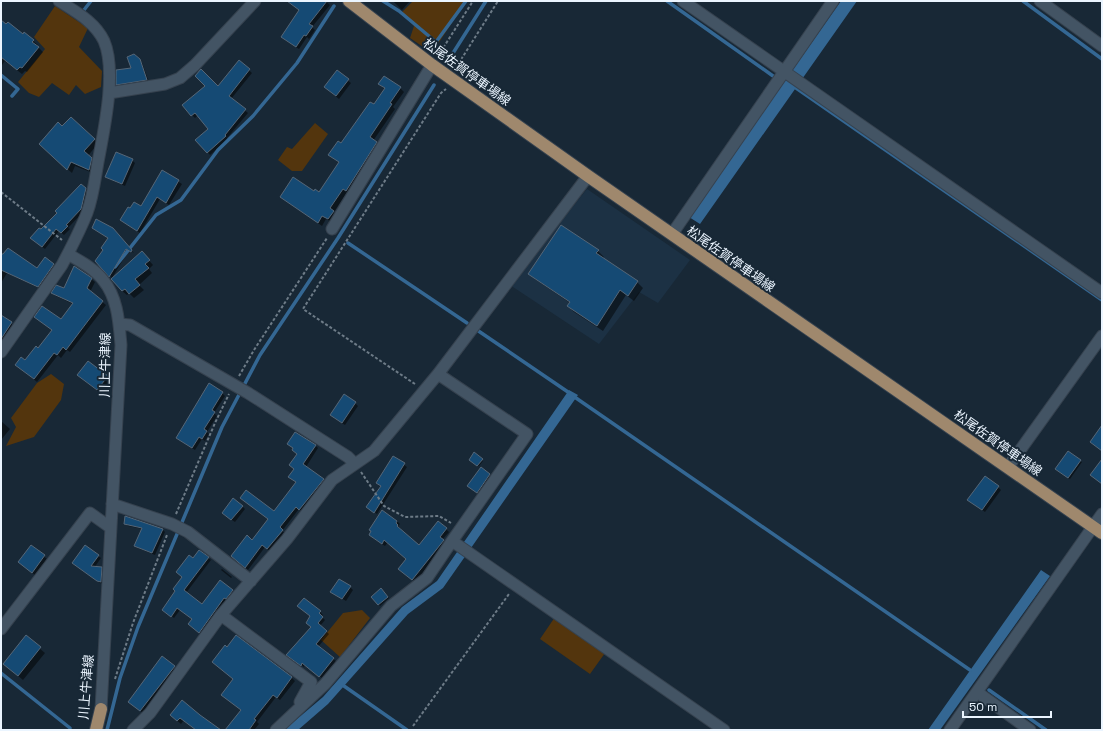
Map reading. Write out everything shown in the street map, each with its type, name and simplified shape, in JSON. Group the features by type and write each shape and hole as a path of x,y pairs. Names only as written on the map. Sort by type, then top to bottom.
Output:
{"main road":[{"name":"松尾佐賀停車場線","path":"349,1 432,65 588,176 1098,530"},
{"name":"川上牛津線","path":"96,730 101,709"}],"street":[{"path":"1,352 62,266 87,213 92,195 109,93 108,61 104,42 98,30 88,20 59,1"},
{"path":"109,93 164,84 180,78 195,65 255,1"},
{"path":"683,1 1102,293"},
{"path":"672,234 786,72 833,1"},
{"path":"1040,1 1102,46"},
{"path":"332,229 432,65"},
{"path":"133,730 150,713 221,615 287,540 332,480 374,451 438,374 588,176"},
{"name":"川上牛津線","path":"70,250 103,278 112,294 119,324 121,345 101,709"},
{"path":"119,324 130,325 233,386 248,393 348,457 355,464"},
{"path":"1008,467 1102,336"},
{"path":"276,730 325,684 391,606 427,578 454,543 460,528 527,434 438,374"},
{"path":"112,504 172,524 188,532 251,581"},
{"path":"1,629 90,513 111,528"},
{"path":"950,730 1098,530 1102,514"},
{"path":"454,543 724,730"},
{"path":"221,615 311,682 294,712"},
{"path":"977,692 1030,730"}],"path":[{"path":"432,65 473,1"},
{"path":"424,390 303,309 441,93 454,81 462,58 498,1"},
{"path":"1,192 70,250"},
{"path":"114,680 133,623 172,524 215,423 233,386 254,350 332,229"},
{"path":"355,464 384,506 405,517 439,516 460,528"},
{"path":"413,726 515,585"}],"shaded area":[{"path":"413,1 461,1 465,3 432,53 410,38 414,26 402,12"},
{"path":"55,6 88,28 79,47 102,71 101,87 85,94 76,85 69,95 52,83 39,97 29,93 18,82 45,49 34,37"},
{"path":"315,123 328,134 302,171 292,171 278,160 287,147 292,149"},
{"path":"587,189 690,260 658,303 639,292 599,344 510,285"},
{"path":"51,374 64,384 61,400 34,437 6,446 16,427 11,418 37,383"},
{"path":"362,610 370,618 340,657 321,640 343,613"},
{"path":"555,617 605,653 590,674 540,639"}],"water":[{"path":"841,1 857,1 700,224 689,217"},
{"path":"569,390 578,395 443,588 408,614 328,704 298,730 284,730 323,697 402,607 437,581"},
{"path":"1041,570 1050,576 940,730 928,730"}],"building":[{"path":"287,1 327,1 309,24 313,26 306,36 304,35 296,47 281,37 299,10"},
{"path":"1,20 6,24 8,22 23,34 24,32 34,40 32,42 39,47 22,68 20,67 17,70 1,57"},
{"path":"134,54 140,59 147,80 116,85 116,70 131,68 127,57"},
{"path":"239,60 250,69 229,96 246,109 225,135 226,136 207,153 195,140 208,129 195,113 191,116 182,105 205,86 195,76 201,69 218,86"},
{"path":"337,70 349,79 336,96 324,87"},
{"path":"384,76 401,87 390,103 392,104 370,137 377,142 346,191 343,189 330,208 334,211 328,219 322,216 318,223 280,197 293,177 314,191 315,189 319,192 339,162 328,155 338,141 341,143 370,102 374,104 385,88 378,84"},
{"path":"71,117 95,139 84,151 92,158 89,170 71,162 67,170 39,144 58,122 62,126"},
{"path":"116,152 133,159 122,184 105,177"},
{"path":"162,170 179,180 166,203 157,197 137,231 120,220 128,207 130,208 134,202 141,206"},
{"path":"81,184 86,188 81,209 66,225 68,226 61,233 56,229 42,247 30,238 39,228 41,229 57,213 55,211"},
{"path":"96,219 113,228 132,250 131,252 126,249 109,277 95,261 103,250 101,248 108,238 92,228"},
{"path":"561,225 599,250 596,253 638,281 628,296 620,290 597,326 567,306 570,302 528,274"},
{"path":"8,248 37,268 45,257 54,264 38,287 1,270 1,254 3,254"},
{"path":"142,251 150,260 145,264 149,268 135,279 140,285 129,294 125,289 122,291 111,279"},
{"path":"74,266 92,278 87,288 103,301 66,350 63,347 57,355 54,353 34,379 15,365 21,357 25,360 36,346 38,348 52,330 34,317 42,306 61,319 73,303 51,293 56,285 64,288"},
{"path":"1,315 12,322 1,339"},
{"path":"88,361 108,376 97,390 77,375"},
{"path":"209,383 223,392 212,410 215,412 204,429 207,431 202,439 199,437 192,448 176,438"},
{"path":"344,394 356,402 342,423 330,415"},
{"path":"1102,425 1102,451 1090,442"},
{"path":"295,432 316,445 303,464 324,479 299,510 296,507 280,527 283,530 267,549 262,545 245,568 231,556 247,535 252,540 268,519 240,498 246,490 274,511 296,482 288,477 294,469 289,465 297,454 292,450 293,448 287,444"},
{"path":"1068,451 1081,460 1068,478 1055,469"},
{"path":"474,452 483,459 477,466 469,460"},
{"path":"393,456 405,463 374,513 366,507 381,486 376,483"},
{"path":"1102,459 1102,484 1090,475"},
{"path":"481,467 490,474 477,493 467,486"},
{"path":"985,476 999,486 982,510 967,500"},
{"path":"233,498 243,506 231,520 222,513"},
{"path":"382,510 397,521 397,526 419,545 438,521 447,528 440,537 444,540 412,580 398,569 406,559 384,540 382,544 369,535 371,531 369,530"},
{"path":"125,516 163,529 152,553 134,546 142,528 124,524"},
{"path":"31,545 45,555 32,573 18,562"},
{"path":"85,545 99,555 91,566 102,567 101,582 97,581 72,563"},
{"path":"199,550 209,557 184,590 202,604 220,580 233,590 226,599 224,598 199,633 188,624 192,619 177,608 171,617 162,610 175,591 173,589 182,577 176,572 189,555 193,558"},
{"path":"339,579 351,586 342,599 330,592"},
{"path":"381,588 388,597 378,605 371,597"},
{"path":"304,598 321,611 319,613 323,617 318,623 327,631 316,644 334,658 319,677 302,663 301,666 286,655 311,627 306,623 310,616 297,606"},
{"path":"26,635 41,647 18,676 3,664"},
{"path":"236,635 292,677 277,698 273,695 254,719 256,720 249,730 225,730 241,710 221,695 233,679 212,662 225,645 227,647"},
{"path":"162,656 175,666 140,711 128,702"},
{"path":"182,700 221,730 196,730 180,718 177,721 170,715"}],"waterway":[{"path":"84,10 91,1"},
{"path":"383,1 399,11 436,42 466,1"},
{"path":"448,61 486,1"},
{"path":"667,1 773,76"},
{"path":"1023,1 1102,59"},
{"path":"115,267 156,215 181,200 218,150 253,116 297,63 334,6"},
{"path":"1,75 18,89 12,96"},
{"path":"107,730 120,678 138,627 222,427 260,355 338,238 434,85"},
{"path":"796,88 1102,300"},
{"path":"348,243 467,323"},
{"path":"477,330 568,392"},
{"path":"576,398 970,670"},
{"path":"1,673 70,728"},
{"path":"344,686 407,730"},
{"path":"989,690 1046,730"}]}
